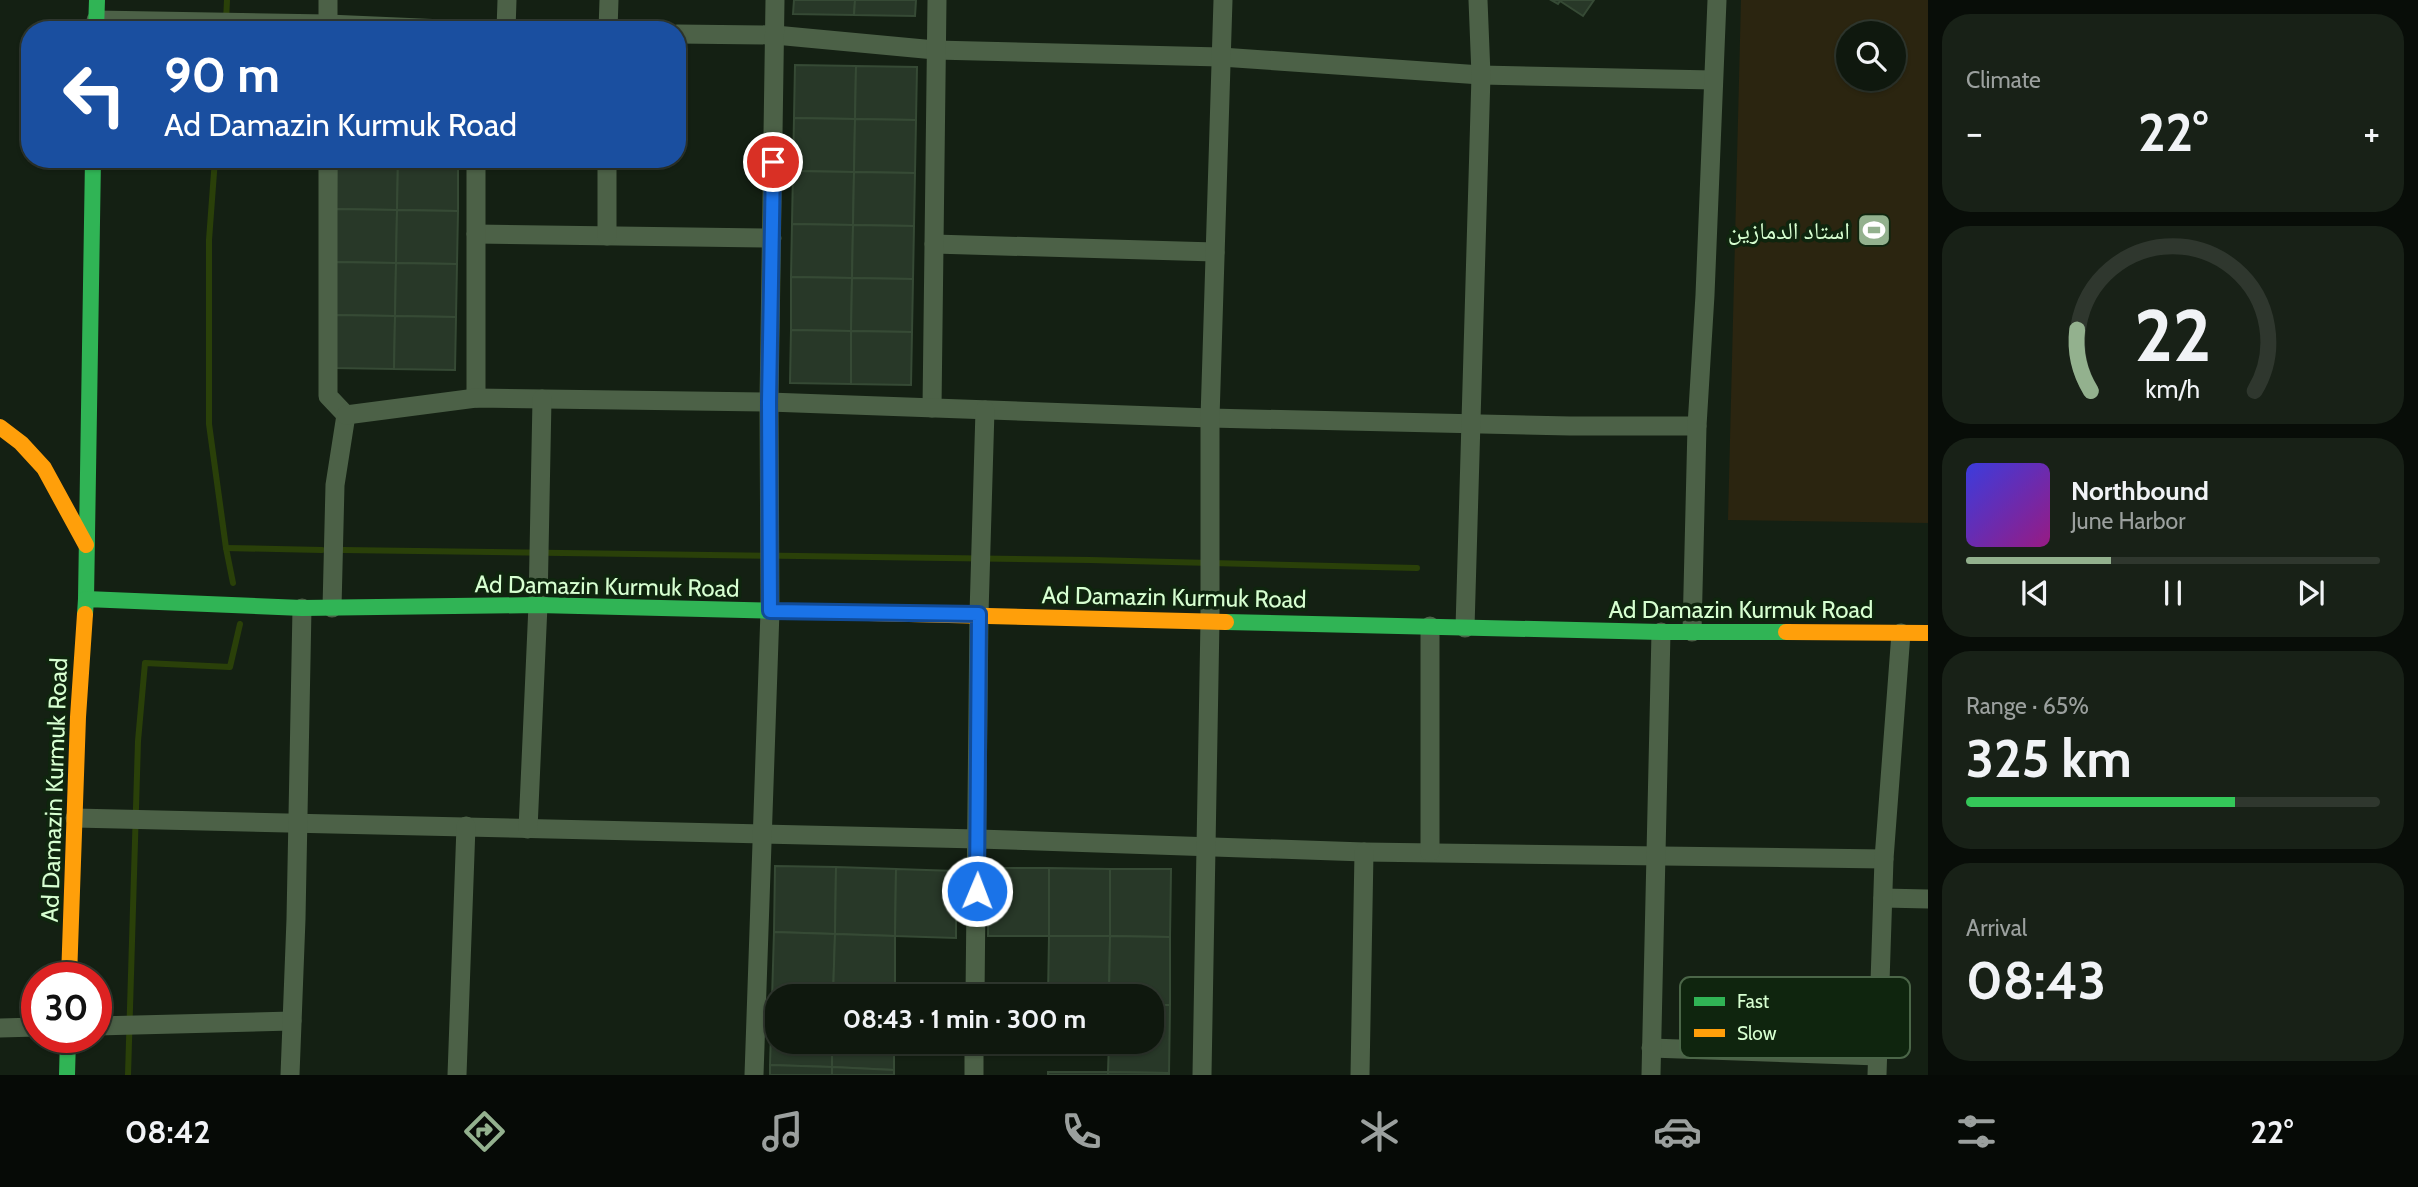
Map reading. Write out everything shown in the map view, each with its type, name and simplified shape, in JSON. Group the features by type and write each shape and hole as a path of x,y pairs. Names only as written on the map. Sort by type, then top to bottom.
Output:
{"main road":[{"path":"86,598 93,168"},
{"path":"0,427 21,443 44,468 87,546"},
{"name":"Ad Damazin Kurmuk Road","path":"70,962 78,717 86,598 302,608 538,605 1465,628 1928,634"},
{"path":"67,1075 68,1053"}],"street":[{"path":"328,0 328,21"},
{"path":"506,21 507,0"},
{"path":"608,21 609,0"},
{"path":"754,1075 770,611 769,402 775,0"},
{"path":"932,408 937,0"},
{"path":"1202,1075 1210,620 1210,418 1223,0"},
{"path":"1465,628 1481,75 1478,0"},
{"path":"1692,632 1697,426 1717,0"},
{"path":"96,17 189,21"},
{"path":"686,34 775,35 935,50 1221,57 1481,75 1713,80"},
{"path":"328,168 328,396 346,415"},
{"path":"476,398 477,168"},
{"path":"607,168 607,236"},
{"path":"476,234 772,238"},
{"path":"934,244 1215,252"},
{"path":"346,415 476,398 769,402 1210,418 1697,426"},
{"path":"528,829 538,605 542,399"},
{"path":"975,984 979,614 985,410"},
{"path":"332,608 335,485 346,415"},
{"path":"290,1075 302,608"},
{"path":"1430,626 1430,852"},
{"path":"1651,1075 1661,632"},
{"path":"1881,977 1884,859 1901,633"},
{"path":"75,818 978,839 1364,852 1884,859"},
{"path":"457,1075 466,826"},
{"path":"1360,1075 1364,852"},
{"path":"1883,898 1928,899"},
{"path":"112,1026 292,1021"},
{"path":"0,1028 21,1027"},
{"path":"1651,1048 1680,1050"},
{"path":"974,1054 974,1075"},
{"path":"1777,1058 1878,1066"}],"shaded area":[{"path":"1741,0 1928,0 1928,523 1728,520"}],"building":[{"path":"794,0 855,0 854,15 793,14"},
{"path":"855,0 916,0 915,16 854,15"},
{"path":"1551,0 1594,0 1583,16 1560,1 1558,4"},
{"path":"795,65 856,66 855,119 794,118"},
{"path":"856,66 917,67 916,120 855,119"},
{"path":"794,118 855,119 854,172 793,171"},
{"path":"855,119 916,120 915,173 854,172"},
{"path":"337,168 398,168 397,210 336,209"},
{"path":"398,168 458,168 458,211 397,210"},
{"path":"793,171 854,172 853,225 792,224"},
{"path":"854,172 915,173 914,226 853,225"},
{"path":"336,209 397,210 396,263 335,262"},
{"path":"397,210 458,211 457,264 396,263"},
{"path":"792,224 853,225 852,278 791,277"},
{"path":"853,225 914,226 913,279 852,278"},
{"path":"335,262 396,263 395,316 334,315"},
{"path":"396,263 457,264 456,317 395,316"},
{"path":"791,277 852,278 851,331 791,330"},
{"path":"852,278 913,279 912,332 851,331"},
{"path":"334,315 395,316 394,369 333,368"},
{"path":"395,316 456,317 455,370 394,369"},
{"path":"791,330 851,331 851,384 790,383"},
{"path":"851,331 912,332 911,385 851,384"},
{"path":"775,866 836,867 835,934 774,932"},
{"path":"836,867 896,869 895,936 835,934"},
{"path":"989,868 1049,868 1049,936 988,936"},
{"path":"1049,868 1110,869 1110,936 1049,936"},
{"path":"896,869 956,871 956,938 895,936"},
{"path":"1110,869 1171,869 1170,937 1110,936"},
{"path":"774,932 835,934 833,984 772,984"},
{"path":"835,934 895,936 895,984 833,984"},
{"path":"1049,936 1110,936 1109,984 1048,984"},
{"path":"1110,936 1170,937 1170,1005 1164,1005 1164,984 1109,984"},
{"path":"1164,1005 1170,1005 1169,1073 1108,1072 1109,1054 1164,1054"},
{"path":"770,1054 832,1054 832,1067 770,1065"},
{"path":"832,1054 894,1054 894,1070 832,1067"},
{"path":"770,1065 832,1067 832,1075 770,1075"},
{"path":"832,1067 894,1070 894,1075 832,1075"},
{"path":"1048,1072 1108,1072 1108,1075 1048,1075"},
{"path":"1108,1072 1169,1073 1169,1075 1108,1075"}],"waterway":[{"path":"226,21 227,0"},
{"path":"214,168 209,240 209,424 233,583"},
{"path":"226,548 322,550"},
{"path":"343,550 1090,560 1417,568"},
{"path":"128,1075 138,741 145,663 230,667 240,624"}],"traffic: fast":[{"path":"96,21 97,0"},
{"path":"86,599 93,168"},
{"path":"85,614 86,599 302,608 538,605 869,613"},
{"path":"1226,622 1661,632 1786,632"},
{"path":"67,1075 68,1053"}],"traffic: slow":[{"path":"0,427 21,443 44,468 86,545"},
{"path":"869,613 1226,622"},
{"path":"70,962 78,717 85,614"},
{"path":"1786,632 1928,633"}],"place":[{"name":"استاد الدمازين","path":"1874,230"}],"route":[{"path":"773,162 769,402 770,611 979,614 977,891"}]}
